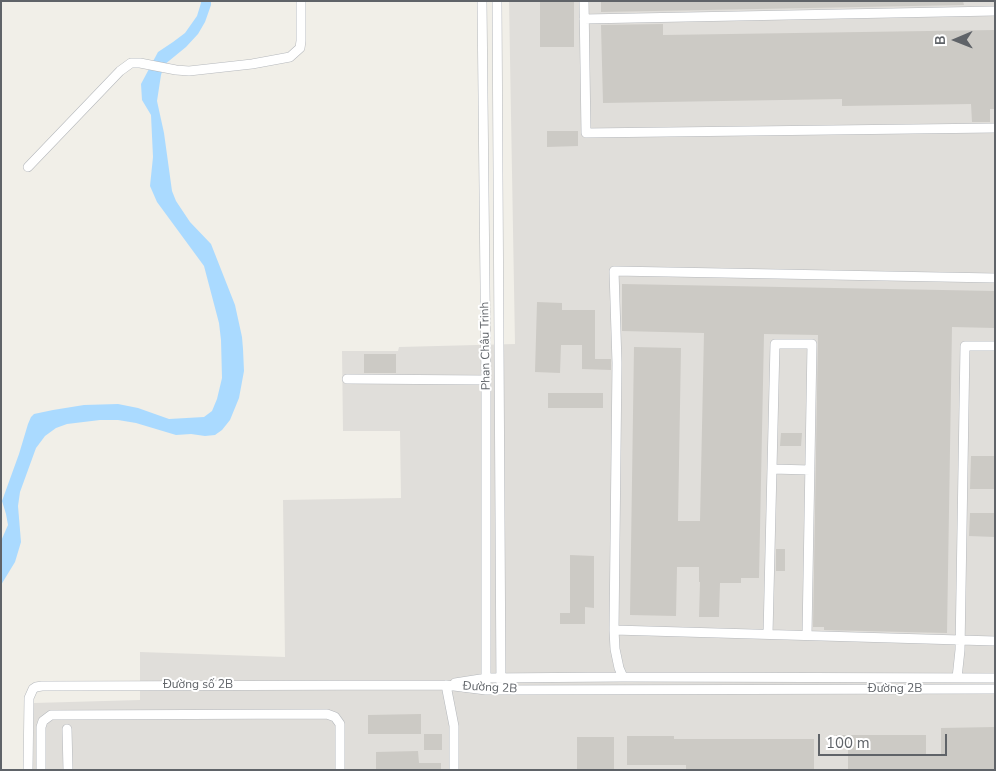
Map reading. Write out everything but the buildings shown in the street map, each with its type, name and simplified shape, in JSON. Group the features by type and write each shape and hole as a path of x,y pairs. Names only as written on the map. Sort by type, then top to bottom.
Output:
{"street":[{"path":"28,167 120,71 131,63 189,71 252,64 290,57 300,48 302,1"},
{"name":"Phan Châu Trinh","path":"482,1 486,380 486,690"},
{"name":"Phan Châu Trinh","path":"497,1 501,690"},
{"path":"584,1 586,133 995,128"},
{"path":"584,19 995,11"},
{"path":"623,677 614,649 617,363 614,270 995,278"},
{"path":"768,634 775,344 812,344 807,636"},
{"path":"957,678 960,640 965,346 995,346"},
{"path":"347,380 486,380"},
{"path":"772,469 810,470"},
{"path":"614,630 995,641"},
{"name":"Đường 2B","path":"446,685 486,678 995,678"},
{"path":"446,685 454,726 454,770"},
{"name":"Đường 2B","path":"446,685 486,690 995,689"},
{"name":"Đường số 2B","path":"28,770 30,698 33,689 38,686 446,685"},
{"path":"41,770 40,728 43,721 51,715 317,714 330,714 338,721 340,727 340,770"},
{"path":"67,729 68,770"}],"shaded area":[{"path":"509,1 995,1 995,770 33,770 34,703 140,700 140,652 285,657 283,500 401,498 400,431 343,431 342,351 398,351 399,347 515,344"}],"water":[{"path":"201,1 211,1 205,22 198,34 186,47 164,65 157,101 164,133 172,191 176,201 190,222 211,244 235,305 242,337 244,371 239,398 230,420 215,435 176,435 136,423 100,420 67,424 56,428 45,436 36,448 20,492 18,506 21,542 15,562 1,585 1,541 8,525 2,501 28,424 34,414 84,405 118,404 138,408 169,419 204,417 212,411 217,399 222,378 219,323 204,266 157,202 150,186 153,157 151,115 142,100 141,84 158,52 185,33 197,16"}]}
